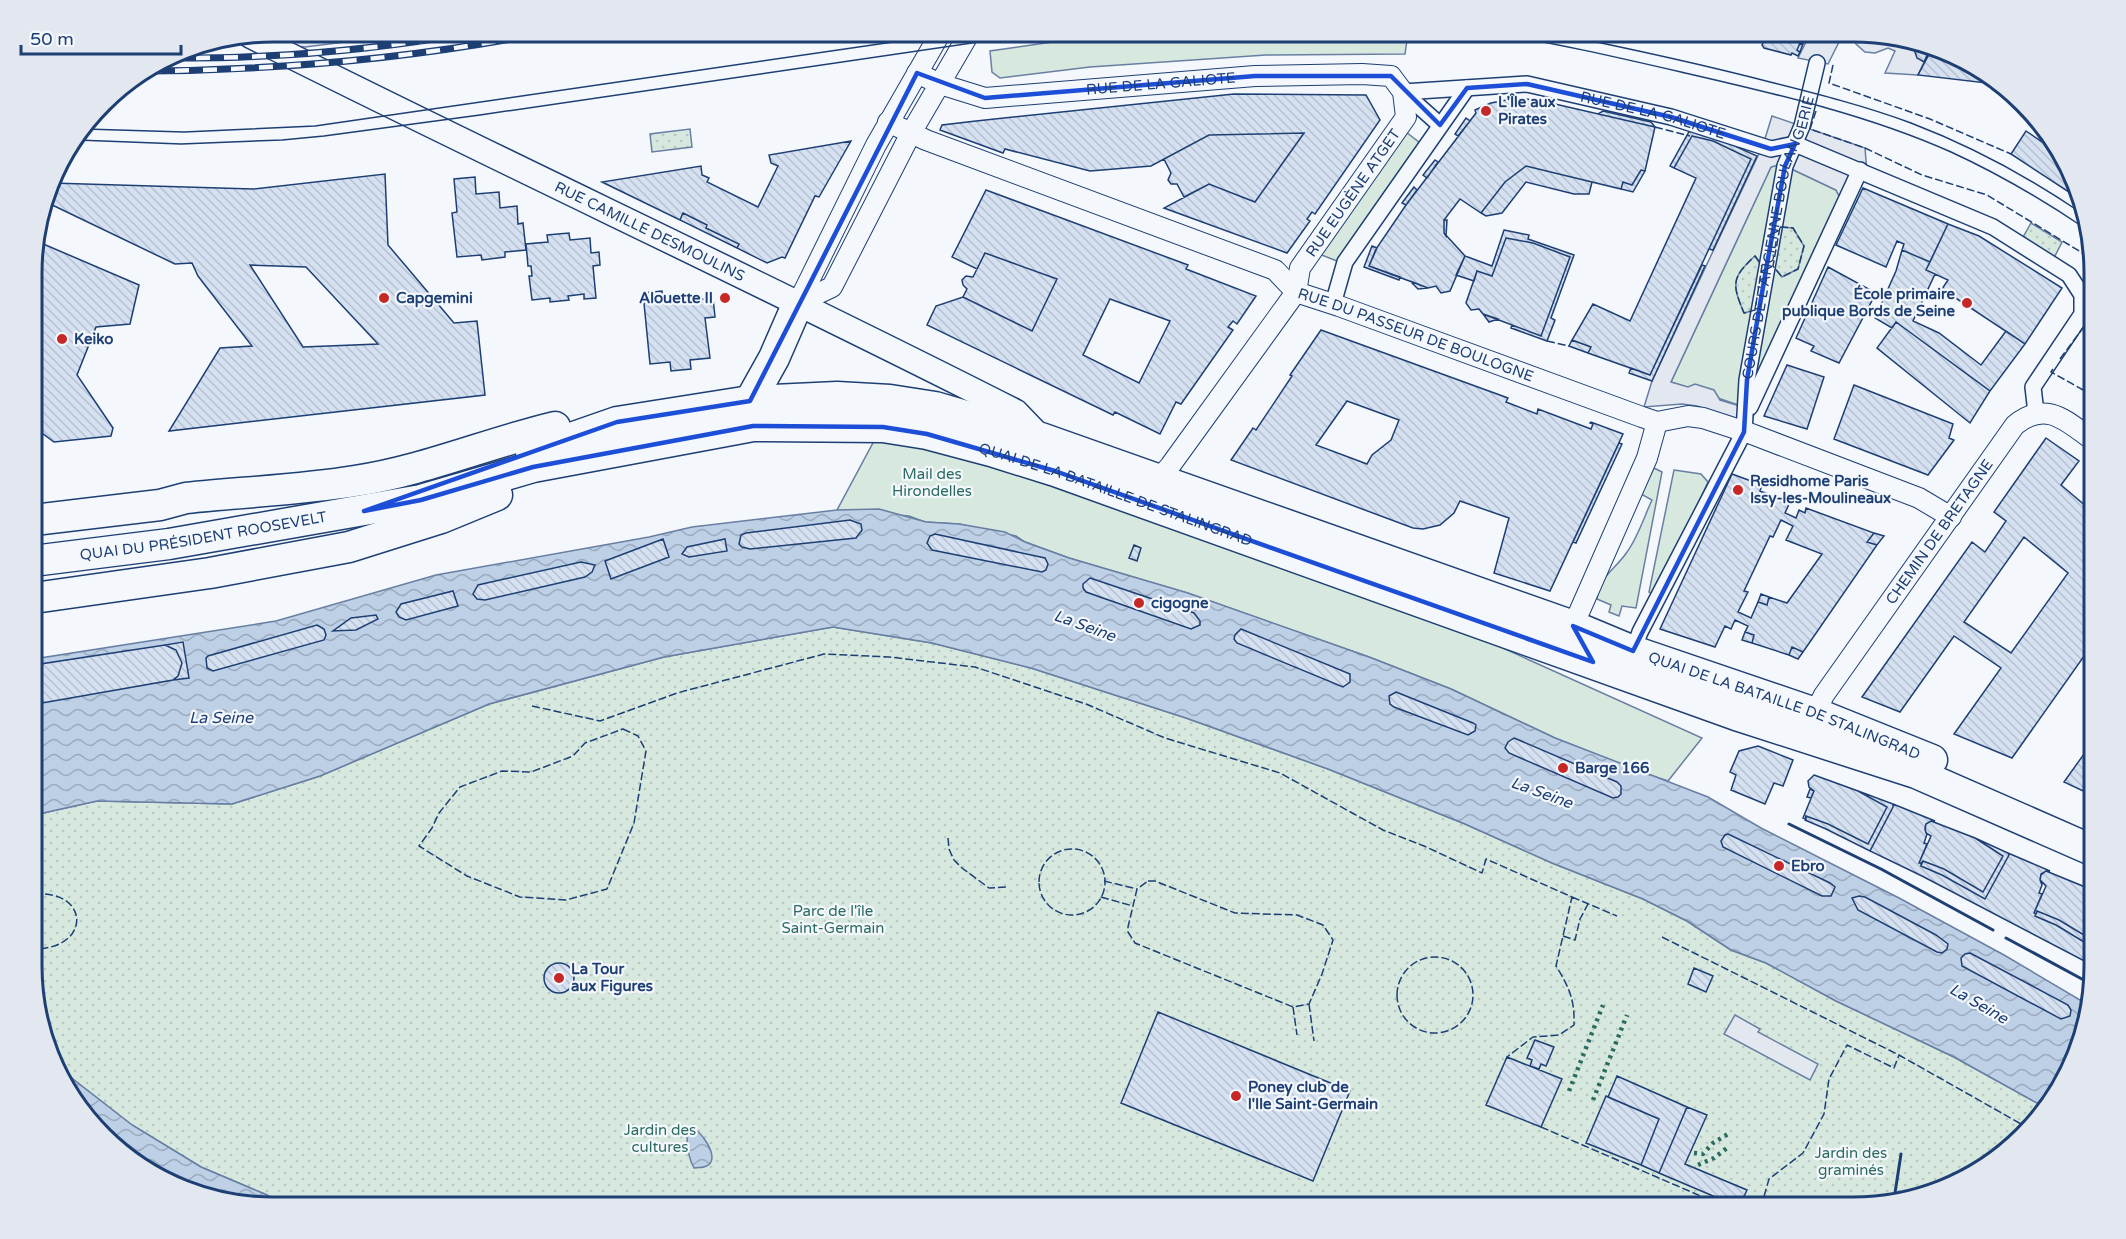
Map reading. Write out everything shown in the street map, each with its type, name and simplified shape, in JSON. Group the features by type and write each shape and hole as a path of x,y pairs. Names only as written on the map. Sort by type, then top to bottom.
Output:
{"main road":[{"path":"750,401 771,364 798,303"},
{"name":"QUAI DE LA BATAILLE DE STALINGRAD","path":"619,436 750,401 814,397 890,400 936,407 1041,438 1573,626 1633,651 1815,713 2008,791 2084,827"},
{"path":"42,519 160,505 186,498 356,481 440,461 507,439 585,420 619,436"},
{"name":"QUAI DE LA BATAILLE DE STALINGRAD","path":"619,436 753,426 883,427 927,434 991,451 1055,471 1736,715 1916,773 2084,847"},
{"path":"42,597 210,573 349,547 441,518 540,477 619,436"},
{"name":"QUAI DU PRÉSIDENT ROOSEVELT","path":"42,560 169,544 364,510 619,436"},
{"path":"1527,640 1573,626 1593,662"}],"street":[{"name":"RUE CAMILLE DESMOULINS","path":"263,42 1016,412 1041,438"},
{"path":"798,303 888,122 935,42"},
{"path":"798,303 832,287 911,133 964,42"},
{"name":"COURS DE L'ANCIENNE BOULANGERIE","path":"1745,423 1747,380 1785,166 1802,126 1817,63"},
{"name":"RUE DE LA GALIOTE","path":"916,73 940,84 985,98 1255,76 1362,74 1391,76 1403,92 1527,84 1671,117 1771,149 1795,144 1993,227 2068,275 2082,295 2082,314 2032,387 2036,413"},
{"path":"1333,304 1345,262 1467,88"},
{"path":"1403,92 1440,125"},
{"name":"RUE EUGÈNE ATGET","path":"1158,479 1170,466 1296,292 1300,268 1406,117 1403,92"},
{"name":"RUE DU PASSEUR DE BOULOGNE","path":"888,122 1108,209 1275,270 1296,292 1657,422"},
{"name":"COURS DE L'ANCIENNE BOULANGERIE","path":"1633,651 1640,632 1723,473 1860,170"},
{"path":"2036,413 2056,414 2084,434"},
{"name":"CHEMIN DE BRETAGNE","path":"1815,713 1824,694 2015,425 2025,417 2036,413"},
{"path":"1573,626 1647,458 1657,422 1688,416 1745,423 1919,498 1951,517"}],"highlighted area":[{"path":"917,73 985,98 1255,76 1391,76 1440,125 1467,88 1527,84 1671,117 1771,149 1795,144 1785,166 1767,264 1747,380 1744,432 1633,651 1573,626 1593,662 1055,471 927,434 883,427 753,426 533,467 421,500 364,511 617,422 750,401"}],"green space":[{"path":"1053,42 1407,42 1405,54 1266,55 1090,67 1000,78 992,72 990,51"},
{"path":"690,129 692,147 652,152 650,134"},
{"path":"1406,132 1420,143 1337,261 1319,254"},
{"path":"1781,164 1836,190 1841,199 1747,408 1671,382 1771,167"},
{"path":"2031,223 2062,242 2054,258 2022,239"},
{"path":"1780,227 1793,228 1804,246 1798,269 1782,277 1773,266"},
{"path":"1755,256 1762,266 1755,310 1744,313 1737,295 1736,282 1741,270"},
{"name":"Mail des Hirondelles","path":"881,428 1392,598 1702,738 1668,781 1555,738 1451,689 1369,657 1187,593 1069,558 1025,542 1016,536 959,524 925,522 909,516 837,510"},
{"path":"1654,468 1662,472 1636,608 1622,606 1619,616 1609,612 1611,605 1597,599 1601,584 1627,552 1638,533 1652,500 1641,494"},
{"path":"1674,470 1701,474 1708,482 1656,595 1649,592"},
{"name":"Parc de l'île Saint-Germain","path":"833,627 932,643 1031,668 1186,718 1328,769 1643,899 1687,921 1731,950 1766,963 1836,1001 1954,1057 2038,1104 2005,1140 1968,1166 1927,1185 1898,1193 1868,1197 270,1197 201,1167 132,1125 71,1077 54,1040 46,1011 42,981 42,813 97,801 232,804 320,776 489,704 664,657"}],"shaded area":[{"path":"267,42 345,42 305,47 267,44"},
{"path":"1806,42 1839,42 1828,64 1798,58"},
{"path":"1855,42 1868,42 1898,46 1916,51 1924,62 1918,75 1885,73 1895,51 1888,48 1875,53 1865,52"},
{"path":"1772,116 1865,148 1867,173 1750,423 1697,406 1682,404 1644,407 1652,381 1763,145","holes":["1781,164 1836,190 1841,200 1747,408 1720,400 1714,390 1695,384 1688,387 1671,382 1771,167"]},
{"path":"1735,1015 1760,1029 1758,1032 1818,1064 1810,1080 1724,1034"}],"water":[{"name":"La Seine","path":"879,509 926,522 959,524 1005,532 1069,558 1188,593 1369,657 1451,689 1555,738 1708,797 1761,828 1899,898 2004,955 2081,1001 2072,1040 2060,1068 2038,1104 1954,1057 1836,1001 1766,963 1731,950 1687,921 1643,899 1328,769 1186,718 1031,668 932,643 833,627 664,657 489,704 320,776 232,804 97,801 42,813 42,658 276,621 436,575 649,537 692,527 837,510"},
{"path":"71,1077 132,1125 201,1167 270,1197 228,1193 199,1185 157,1166 121,1140 99,1118"},
{"path":"697,1131 710,1149 712,1160 704,1167 694,1168 688,1152 687,1137"}],"building":[{"path":"1763,42 1804,42 1800,43 1797,50 1800,52 1798,56 1764,48"},
{"path":"1804,42 1800,52 1797,50 1800,43"},
{"path":"1914,50 1927,54 1924,62 1917,58"},
{"path":"1929,55 1955,66 1983,83 1918,75"},
{"path":"1234,94 1366,95 1380,120 1315,214 1312,212 1307,219 1310,221 1287,253 1164,208 1209,184 1255,202 1304,133 1209,135 1151,166 1090,171 1005,149 1003,153 940,130 942,125"},
{"path":"1517,98 1542,101 1655,127 1645,171 1641,170 1632,185 1623,182 1621,189 1526,166 1505,182 1481,213 1460,199 1444,220 1444,233 1465,256 1450,291 1441,293 1436,286 1428,288 1369,266 1376,249 1406,205 1476,113 1475,110 1491,103"},
{"path":"1603,111 1651,122 1655,127 1598,114"},
{"path":"1466,118 1470,121 1458,136 1455,134"},
{"path":"1690,130 1715,137 1757,156 1713,250 1709,249 1751,159 1713,141 1692,136 1674,168 1670,166"},
{"path":"2026,131 2043,143 2069,192 2011,154"},
{"path":"1304,133 1255,202 1209,184 1184,197 1177,184 1171,184 1168,180 1171,173 1164,159 1209,135"},
{"path":"1692,136 1713,141 1751,159 1650,375 1588,353 1591,347 1572,340 1593,304 1630,321 1696,178 1674,168"},
{"path":"851,141 819,197 815,196 785,258 767,263 737,248 739,244 706,228 707,225 683,213 680,220 602,182 701,166 702,175 709,178 707,182 758,207 778,166 771,163 769,155"},
{"path":"1435,160 1438,162 1427,178 1423,175"},
{"path":"1526,166 1592,182 1589,194 1574,194 1526,182 1502,213 1486,216 1481,213 1505,182"},
{"path":"1641,170 1645,171 1633,192 1621,189 1623,182 1632,185"},
{"name":"Capgemini","path":"385,174 388,245 454,323 477,321 485,395 169,431 220,348 252,346 198,276 192,263 175,264 52,205 61,183 253,189","holes":["250,265 306,267 378,344 303,347"]},
{"path":"475,177 476,194 499,192 500,208 517,206 518,224 523,223 526,250 505,252 505,257 482,260 481,255 457,257 452,213 457,212 454,179"},
{"path":"1414,187 1417,190 1406,205 1402,203"},
{"path":"1863,188 1948,224 1930,262 1902,250 1904,244 1897,241 1886,267 1836,245"},
{"path":"986,190 1188,265 1186,269 1256,296 1237,324 1233,321 1228,327 1233,330 1181,404 1176,402 1160,434 1115,412 1113,415 927,325 936,306 963,297 1032,331 1057,279 985,253 977,269 952,257","holes":["1110,299 1170,321 1139,383 1083,355"]},
{"path":"683,213 707,225 706,228 739,244 737,248 680,220"},
{"path":"1444,220 1447,220 1446,236 1444,233"},
{"path":"1948,224 1979,236 2062,288 2025,344 1942,289 1948,280 1926,270"},
{"path":"1504,230 1529,235 1528,239 1574,255 1551,318 1555,320 1547,341 1511,328 1512,325 1541,336 1570,257 1533,243 1506,238 1492,276 1477,271 1474,281 1456,275 1465,256 1492,266"},
{"path":"569,233 570,240 590,238 591,253 599,252 600,265 593,266 596,298 584,299 584,294 568,296 569,300 550,302 550,298 532,300 529,276 532,276 531,266 528,266 526,244 548,242 547,235"},
{"path":"1506,238 1533,243 1570,257 1541,336 1483,314 1479,309 1471,310 1466,303 1477,271 1492,276"},
{"name":"Keiko","path":"44,244 139,285 130,324 96,327 77,375 113,428 111,436 54,442 42,433"},
{"path":"1372,246 1377,248 1369,266 1400,277 1399,280 1364,267"},
{"path":"1902,250 1930,262 1926,270 1935,274 1913,321 1939,333 1981,365 2006,331 2025,344 1990,391 1896,322 1892,328 1875,318 1896,271"},
{"path":"985,253 1057,279 1032,331 963,297 967,289 962,280 966,276 973,277"},
{"path":"1702,265 1705,266 1652,381 1629,373 1631,368 1650,375"},
{"path":"1828,267 1876,293 1839,363 1811,351 1814,346 1796,338"},
{"path":"1410,281 1428,288 1418,289"},
{"path":"662,291 663,303 713,298 715,317 705,318 710,358 690,360 691,369 671,371 670,362 650,364 643,293"},
{"path":"1483,314 1498,319 1489,322"},
{"path":"1896,322 1990,391 1970,423 1877,348"},
{"path":"1321,330 1508,398 1506,402 1537,414 1538,409 1591,429 1593,424 1591,422 1623,434 1550,591 1494,573 1509,518 1460,501 1454,513 1440,525 1423,529 1413,528 1231,460 1253,428 1256,430 1292,376 1290,375","holes":["1347,401 1399,420 1391,440 1372,455 1367,464 1316,445"]},
{"path":"1572,340 1591,347 1588,353 1569,346"},
{"path":"1787,365 1824,377 1807,429 1764,416"},
{"path":"1854,385 1953,424 1949,438 1954,440 1928,475 1834,439"},
{"path":"2046,438 2079,461 2061,485 2084,505 2084,656 2012,758 1954,734 2001,668 1954,636 1900,712 1862,697 1972,542 1985,552 2006,521 1994,512","holes":["2024,537 2068,573 2011,653 1964,622"]},
{"path":"1619,443 1622,444 1576,543 1573,542"},
{"path":"1732,474 1762,485 1760,491 1790,502 1785,513 1796,518 1799,510 1805,513 1806,508 1874,533 1867,542 1877,545 1803,652 1792,647 1789,655 1752,643 1754,635 1745,632 1748,626 1735,620 1731,629 1725,626 1715,647 1660,629","holes":["1781,520 1793,526 1786,540 1822,554 1787,603 1769,597 1767,605 1758,602 1751,618 1738,612 1748,592 1744,591 1770,536 1773,537"]},
{"path":"850,520 861,524 862,530 856,538 750,549 739,544 741,535 746,533"},
{"path":"1874,533 1884,536 1877,545 1867,542"},
{"path":"935,534 1045,558 1048,564 1046,570 1042,572 932,550 927,543 930,536"},
{"path":"663,539 669,557 611,579 605,561"},
{"path":"725,539 727,551 689,557 682,554 687,547"},
{"path":"1134,545 1141,548 1137,561 1129,558"},
{"path":"581,562 595,565 592,572 585,577 485,600 477,599 473,594 478,585"},
{"name":"cigogne","path":"1090,578 1194,613 1200,625 1191,629 1086,592 1083,584"},
{"path":"453,591 458,606 406,620 399,617 396,612 401,604"},
{"path":"1761,594 1769,597 1767,605 1758,602"},
{"path":"376,615 378,619 356,630 333,631 351,618"},
{"path":"317,625 324,629 326,635 324,640 213,671 207,668 206,658 208,656"},
{"path":"1241,629 1350,674 1350,682 1343,687 1237,643 1234,639 1235,635"},
{"path":"1745,632 1754,635 1752,643 1742,640"},
{"path":"183,642 189,678 173,680 178,676 182,663 176,650 165,645"},
{"path":"165,645 176,650 182,663 178,676 173,680 42,703 42,664"},
{"path":"1792,647 1803,652 1798,659 1789,655"},
{"path":"1396,692 1473,723 1476,725 1475,731 1468,735 1394,707 1390,704 1389,696"},
{"name":"Barge 166","path":"1514,738 1617,782 1621,786 1621,794 1613,798 1509,753 1505,748"},
{"path":"1758,746 1793,760 1783,786 1774,783 1765,804 1731,790 1736,775 1730,772 1739,751"},
{"path":"2084,754 2084,791 2064,782"},
{"path":"1814,775 1858,791 1887,807 1868,844 1828,824 1806,816 1806,819 1803,818 1814,791 1809,787 1808,781"},
{"path":"1810,789 1814,791 1811,798 1807,797"},
{"path":"1858,791 1893,804 1870,851 1805,820 1806,816 1828,824 1868,844 1887,807"},
{"path":"1893,804 1935,821 1926,824 1927,834 1924,843 1927,844 1919,863 1921,866 1985,899 2008,853 2050,871 2041,875 2042,885 2039,893 2042,894 2034,913 2035,916 2056,925 2084,942 2084,961 1870,851"},
{"path":"1931,821 1975,838 2003,856 1983,892 1944,869 1923,861 1919,863 1931,836 1926,833 1925,828 1926,824"},
{"name":"Ebro","path":"1728,834 1830,883 1835,887 1831,896 1822,896 1723,847 1721,841"},
{"path":"1975,838 2009,855 1985,899 1921,866 1923,861 1944,869 1983,892 2003,856"},
{"path":"2046,871 2084,887 2084,935 2059,920 2037,911 2036,914 2034,913 2046,886 2040,880 2041,874"},
{"path":"1865,897 1936,935 1948,944 1947,949 1942,953 1937,952 1858,910 1852,898"},
{"path":"2037,911 2059,920 2084,935 2084,942 2056,925 2035,916"},
{"path":"1970,953 2068,1005 2071,1010 2070,1016 2061,1019 1962,966 1961,958"},
{"name":"La Tour aux Figures","path":"559,963 570,967 574,978 570,989 559,993 548,989 544,978 548,967"},
{"path":"1694,968 1713,976 1706,992 1688,984"},
{"name":"Poney club de l'Ile Saint-Germain","path":"1158,1012 1350,1091 1313,1181 1121,1103"},
{"path":"1535,1040 1554,1047 1546,1066 1541,1064 1539,1069 1530,1066 1532,1060 1527,1058"},
{"path":"1507,1057 1562,1079 1541,1127 1486,1105"},
{"path":"1617,1076 1687,1107 1659,1173 1641,1165 1659,1119 1608,1097"},
{"path":"1606,1096 1659,1119 1641,1165 1586,1143"},
{"path":"1687,1107 1707,1115 1685,1164 1747,1190 1744,1197 1715,1197 1659,1173"}],"tram line":[{"path":"92,129 184,132 315,126 893,42"},
{"path":"84,140 181,144 324,136 979,42"},
{"path":"1544,42 1715,80 1886,126 1986,169 2079,225"},
{"path":"1594,42 1743,75 1894,117 1933,132 1998,163 2075,209"}],"railway":[{"path":"190,58 318,53 411,42"},
{"path":"162,71 348,61 492,42"}],"hedge":[{"path":"1569,1091 1603,1005"},
{"path":"1593,1100 1627,1015"},
{"path":"1694,1153 1703,1154 1713,1143 1728,1134"},
{"path":"1698,1165 1714,1158 1727,1148"}],"fence":[{"path":"1833,65 1829,83 1930,119 2011,154"},
{"path":"1816,111 1810,129 1865,148 1922,175 1987,195 2083,254"},
{"path":"1655,127 1690,136"},
{"path":"1780,227 1793,228 1804,246 1798,269 1782,277 1773,266 1780,227"},
{"path":"1755,256 1762,266 1755,310 1744,313 1737,295 1736,282 1741,270 1755,256"},
{"path":"2060,359 2084,327"},
{"path":"1547,341 1569,346"},
{"path":"2053,369 2051,372 2084,390"},
{"path":"532,706 600,721 677,693 824,654 889,657 975,667 1086,704 1165,738 1280,773 1383,830 1482,873 1486,859 1572,897 1556,966 1570,994 1574,1025 1559,1035 1533,1037 1507,1057"},
{"path":"623,729 638,736 646,751 634,823 607,889 566,900 520,897 467,876 419,846 439,813 460,787 502,771 531,772 573,756 585,743 623,729"},
{"path":"948,838 949,849 954,860 962,868 989,888 1008,887"},
{"path":"1072,849 1085,852 1095,859 1102,869 1105,882 1102,895 1095,905 1085,912 1072,915 1059,912 1049,905 1042,895 1039,882 1042,869 1049,859 1059,852 1072,849"},
{"path":"1104,881 1137,889"},
{"path":"1148,881 1155,881 1235,913 1297,915 1323,925 1333,940 1309,1004 1293,1007 1135,943 1128,932 1128,927 1137,889 1148,881"},
{"path":"42,894 53,895 66,901 74,910 77,920 74,931 66,940 42,948"},
{"path":"1101,897 1133,906"},
{"path":"1572,897 1617,916"},
{"path":"1563,936 1575,940 1580,919 1588,904"},
{"path":"1662,937 1899,1055 2021,1124"},
{"path":"1435,957 1449,960 1462,968 1470,981 1473,995 1470,1009 1462,1022 1449,1030 1435,1033 1421,1030 1408,1022 1400,1009 1397,995 1400,981 1408,968 1421,960 1435,957"},
{"path":"1309,1004 1314,1041"},
{"path":"1293,1007 1297,1035"},
{"path":"1764,1197 1769,1179 1803,1153 1824,1114 1829,1079 1847,1045 1894,1068 1899,1055"},
{"path":"1541,1127 1703,1197"}],"wall":[{"path":"1789,824 1881,869 1993,930"},
{"path":"2006,938 2084,980"},
{"path":"1895,1193 1901,1154"}],"place":[{"name":"L'Île aux Pirates","path":"1486,111"},
{"name":"Capgemini","path":"384,298"},
{"name":"Alouette II","path":"725,298"},
{"name":"École primaire publique Bords de Seine","path":"1967,303"},
{"name":"Keiko","path":"62,339"},
{"name":"Residhome Paris Issy-les-Moulineaux","path":"1738,490"},
{"name":"cigogne","path":"1139,603"},
{"name":"Barge 166","path":"1563,768"},
{"name":"Ebro","path":"1779,866"},
{"name":"La Tour aux Figures","path":"559,978"},
{"name":"Poney club de l'Ile Saint-Germain","path":"1236,1096"}],"park label":[{"name":"Jardin des cultures","path":"660,1138"},
{"name":"Jardin des graminés","path":"1851,1162"}]}
